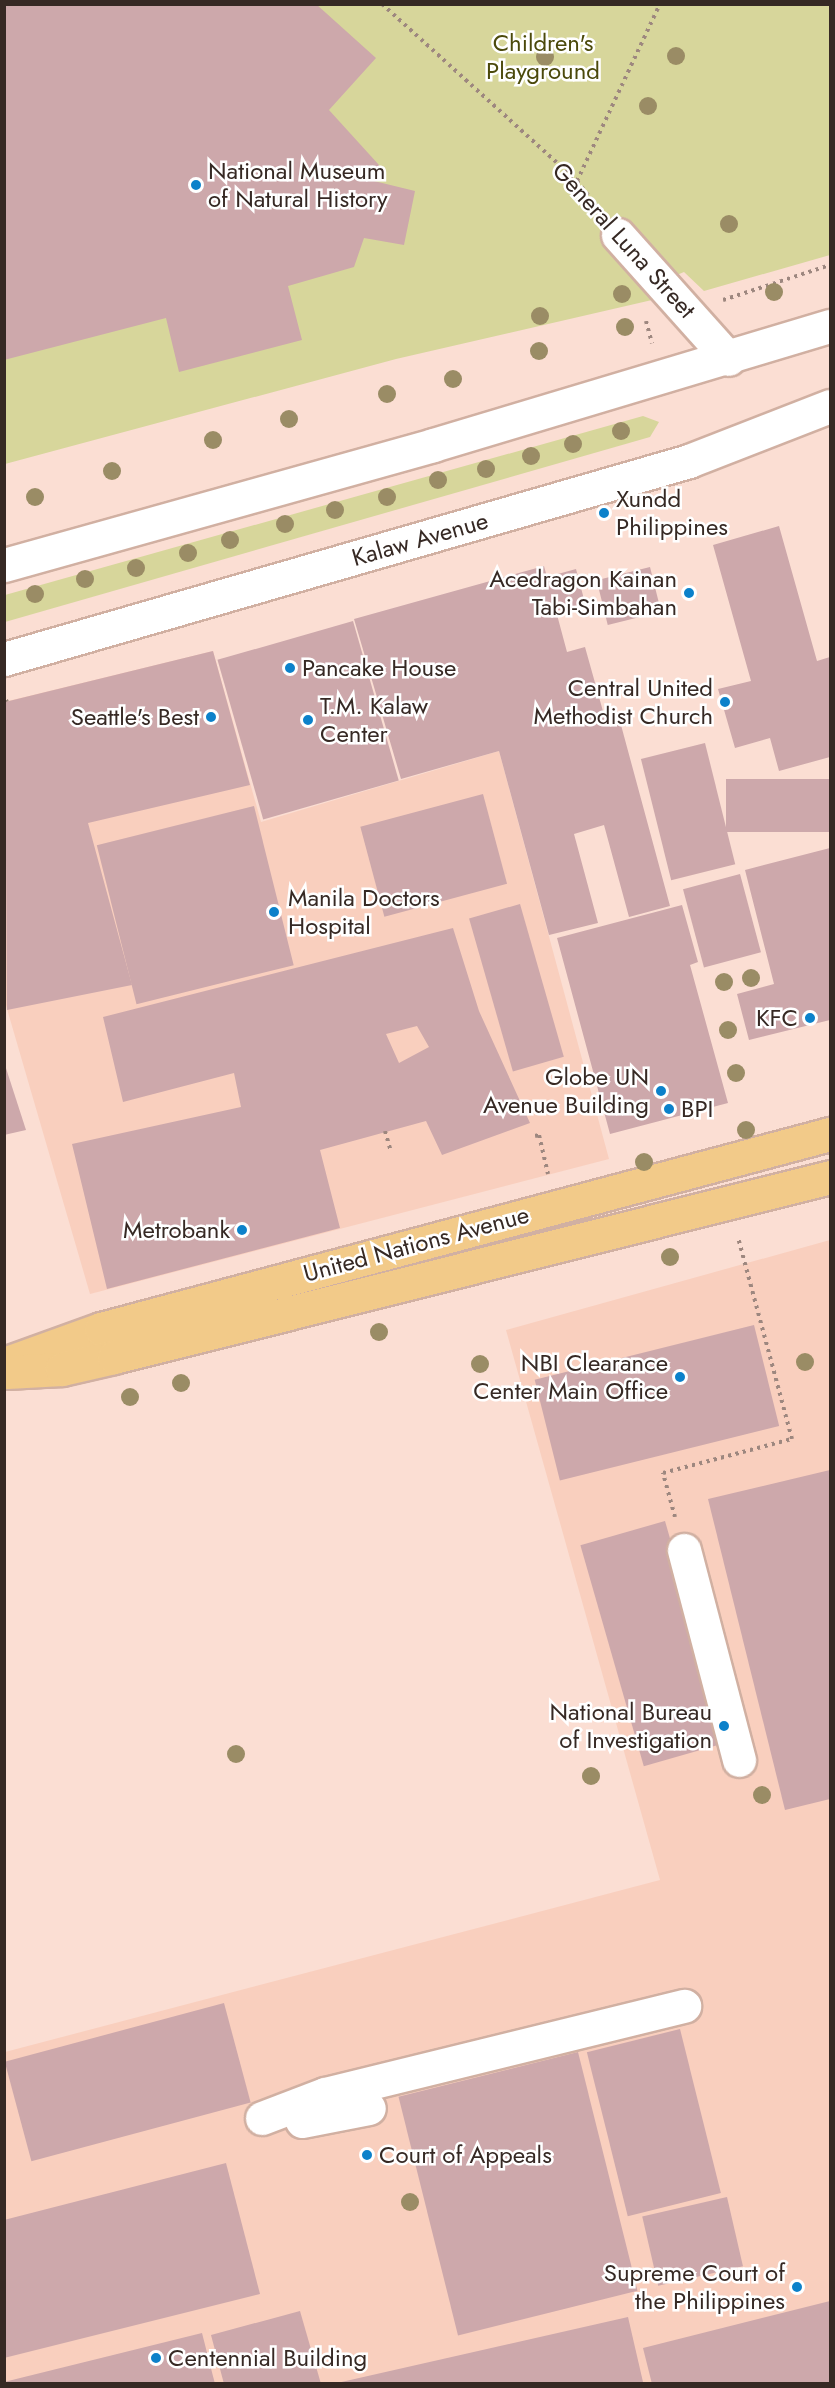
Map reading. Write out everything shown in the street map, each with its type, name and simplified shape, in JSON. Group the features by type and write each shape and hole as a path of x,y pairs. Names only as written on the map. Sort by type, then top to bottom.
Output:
{"main road":[{"name":"United Nations Avenue","path":"4,1372 62,1369 107,1343 556,1206 831,1134"},
{"name":"United Nations Avenue","path":"4,1364 107,1343 831,1177"}],"street":[{"name":"General Luna Street","path":"618,235 729,359"},
{"path":"4,565 729,359 831,326"},
{"name":"Kalaw Avenue","path":"4,659 689,461 828,412"},
{"path":"684,1550 739,1760"},
{"path":"369,2108 263,2123 326,2094 684,2006"}],"path":[{"name":"General Luna Street","path":"382,4 577,181 618,235"},
{"path":"577,181 660,4"},
{"path":"386,1131 391,1152"},
{"path":"534,1136 538,1135 556,1206"},
{"path":"684,1550 663,1473 792,1439 745,1262"}],"shaded area":[{"name":"Manila Doctors Hospital","path":"213,651 261,822 499,751 609,1159 90,1294 5,1002 4,702"},
{"path":"830,1240 830,2383 5,2384 5,2052 660,1880 506,1330"}],"green space":[{"name":"Children's Playground","path":"4,5 830,5 830,255 704,291 684,272 648,287 652,300 396,359 5,464"},
{"path":"643,416 659,422 650,437 5,622 5,595"}],"building":[{"name":"National Museum of Natural History","path":"4,4 316,4 376,58 329,110 379,165 374,181 415,191 404,245 364,238 354,267 288,286 302,340 179,372 166,318 4,360"},
{"name":"Central United Methodist Church","path":"779,526 817,661 830,657 830,757 779,771 770,738 735,748 718,689 751,681 713,545"},
{"path":"544,566 547,577 576,569 585,603 556,611 567,652 585,647 606,722 621,725 670,906 629,917 604,825 574,834 598,923 549,935 499,751 401,779 354,619"},
{"path":"650,567 661,612 608,625 597,580"},
{"name":"T.M. Kalaw Center","path":"353,621 399,781 263,819 217,660"},
{"path":"213,651 250,785 88,823 132,985 7,1010 5,702"},
{"path":"705,743 735,864 671,880 641,759"},
{"path":"726,779 830,779 830,832 726,832"},
{"path":"483,794 507,884 384,917 360,827"},
{"path":"254,806 294,965 136,1004 97,845"},
{"path":"830,848 830,1020 749,1040 737,994 774,984 745,870"},
{"path":"740,874 761,952 704,968 683,889"},
{"path":"520,904 564,1057 513,1071 469,919"},
{"path":"682,905 698,962 690,965 728,1103 610,1134 557,938"},
{"path":"453,928 479,1011 530,1123 442,1155 426,1121 320,1150 340,1228 107,1289 72,1144 241,1107 234,1073 123,1102 103,1017","holes":["417,1026 429,1047 399,1063 386,1034"]},
{"path":"4,1062 26,1130 4,1135"},
{"path":"754,1325 779,1426 560,1481 535,1380"},
{"path":"830,1470 830,1799 785,1810 708,1499"},
{"path":"665,1521 728,1742 644,1766 580,1545"},
{"path":"224,2003 251,2102 31,2161 5,2062"},
{"path":"680,2029 721,2193 628,2216 587,2052"},
{"path":"578,2052 638,2291 458,2335 398,2097"},
{"path":"226,2163 260,2294 4,2358 4,2220"},
{"path":"727,2197 743,2266 658,2286 642,2217"},
{"name":"Supreme Court of the Philippines","path":"830,2301 830,2384 652,2384 643,2348"},
{"path":"300,2311 321,2384 224,2384 211,2335"},
{"path":"628,2317 643,2382 337,2384 337,2383"},
{"name":"Centennial Building","path":"202,2333 215,2384 4,2384 4,2382"}],"place":[{"name":"National Museum of Natural History","path":"196,185"},
{"name":"Xundd Philippines","path":"604,513"},
{"name":"Acedragon Kainan Tabi-Simbahan","path":"689,593"},
{"name":"Pancake House","path":"290,668"},
{"name":"Central United Methodist Church","path":"725,702"},
{"name":"Seattle's Best","path":"211,717"},
{"name":"T.M. Kalaw Center","path":"308,720"},
{"name":"Manila Doctors Hospital","path":"274,912"},
{"name":"KFC","path":"810,1018"},
{"name":"Globe UN Avenue Building","path":"661,1091"},
{"name":"BPI","path":"669,1109"},
{"name":"Metrobank","path":"242,1230"},
{"name":"NBI Clearance Center Main Office","path":"680,1377"},
{"name":"National Bureau of Investigation","path":"724,1726"},
{"name":"Court of Appeals","path":"367,2155"},
{"name":"Supreme Court of the Philippines","path":"797,2287"},
{"name":"Centennial Building","path":"156,2358"}]}
